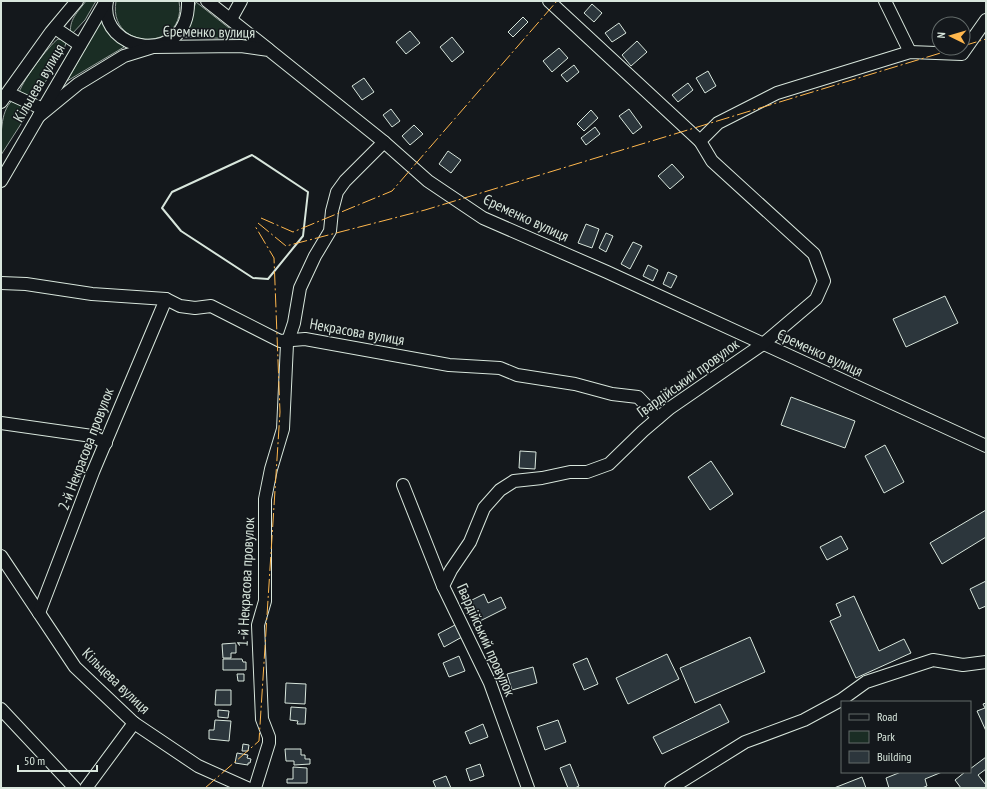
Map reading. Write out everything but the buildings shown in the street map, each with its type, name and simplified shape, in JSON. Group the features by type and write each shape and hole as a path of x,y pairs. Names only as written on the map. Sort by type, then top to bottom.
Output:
{"street":[{"path":"41,113 5,97 55,28 77,1"},
{"name":"Кільцева вулиця","path":"1,181 106,1"},
{"name":"Кільцева вулиця","path":"106,1 108,19 117,33 130,42 153,46"},
{"path":"153,46 168,40 180,30 187,16 188,1"},
{"path":"208,1 270,50"},
{"path":"230,19 241,1"},
{"name":"Гвардійський провулок","path":"528,788 490,684 444,586 451,570 470,542 484,508 500,490 514,481 542,478 570,472 587,472 609,464 658,418 763,344 816,299 824,281 814,254 712,161 700,142 549,1"},
{"path":"885,1 910,52"},
{"path":"700,142 718,123 777,93 910,52 962,54 986,20"},
{"path":"55,28 80,45"},
{"name":"Єременко вулиця","path":"41,113 78,84 124,56 153,46 241,46 270,50 384,142 428,181 483,218 607,272 986,446"},
{"name":"1-й Некрасова провулок","path":"256,788 269,743 269,737 262,719 258,625 265,602 265,499 271,469 283,429 288,340 294,323 300,288 315,256 330,230 332,211 337,192 345,181 384,142"},
{"name":"Некрасова вулиця","path":"1,283 26,284 92,294 166,299 180,306 195,308 211,306 280,341 305,339 450,365 500,368 517,375 575,384 612,394 638,397 658,418"},
{"name":"2-й Некрасова провулок","path":"39,613 129,383 166,299"},
{"path":"1,423 92,436 106,443"},
{"path":"403,485 444,586"},
{"name":"Кільцева вулиця","path":"1,556 75,667 134,723 198,766 247,788"},
{"path":"671,788 745,742 804,720 841,700 866,682 933,660 963,665 986,662"},
{"path":"1,709 75,788"},
{"path":"86,788 134,723"}],"green space":[{"path":"86,1 96,1 85,20 71,35 70,30 72,21"},
{"path":"116,1 179,1 179,18 172,30 161,37 148,39 134,37 123,30 116,18"},
{"path":"196,2 243,39 184,37"},
{"path":"101,20 124,47 67,81"},
{"path":"58,39 67,40 64,49 34,102 19,94 20,89 35,65"},
{"path":"12,101 29,106 30,110 1,155 3,118 8,105"}],"wall":[{"path":"252,155 308,192 303,236 268,279 253,278 181,231 162,208 172,192 252,155"}],"power":[{"path":"261,218 293,232 392,191 557,1"},
{"path":"971,44 986,39"},
{"path":"258,223 286,246 425,210 931,56"},
{"path":"205,788 259,741 280,412 274,258 255,226"}]}
